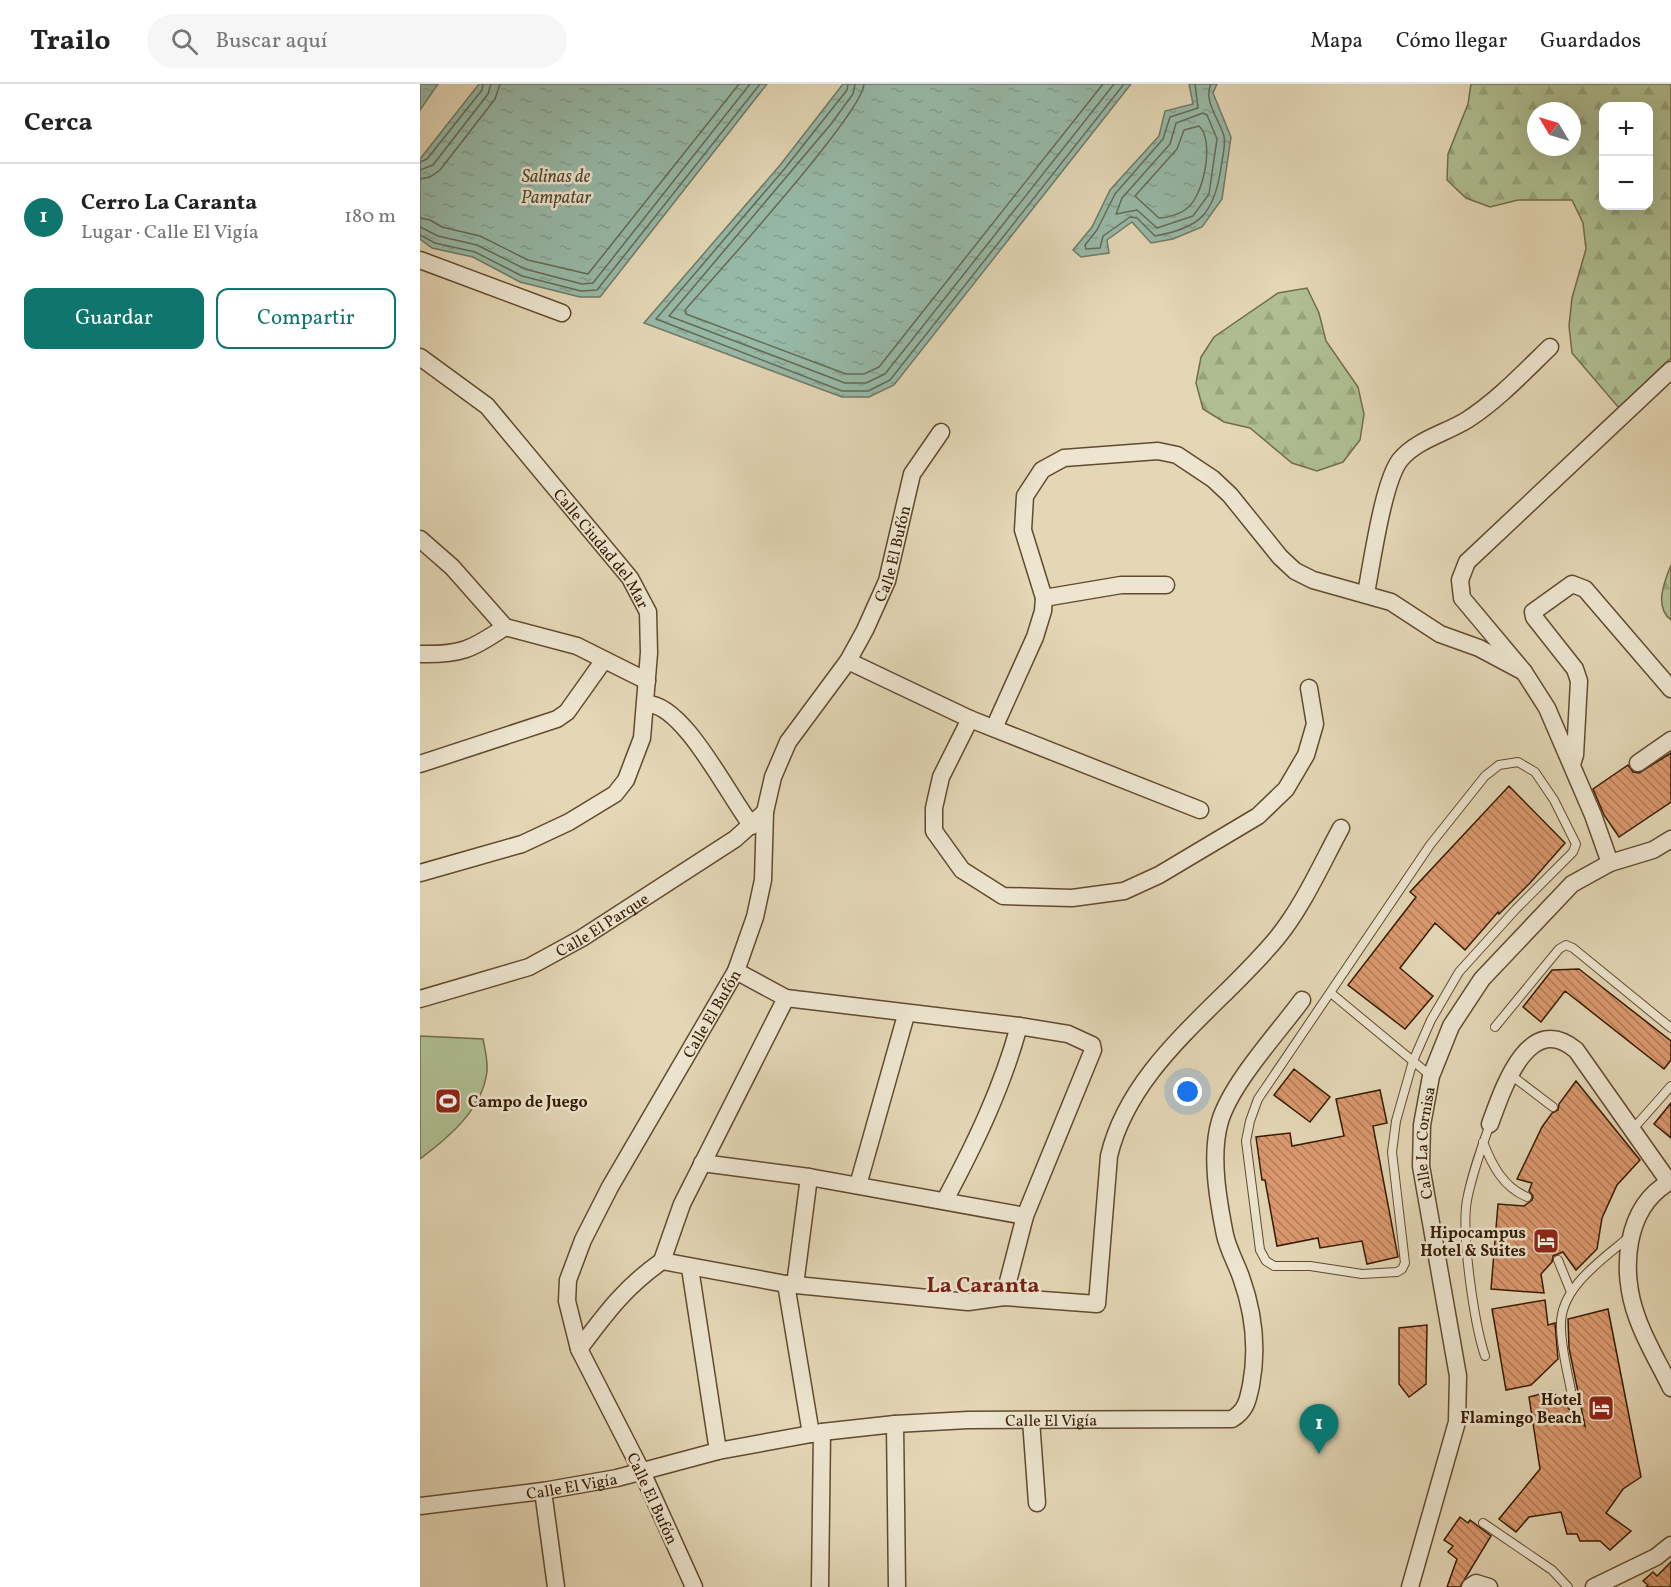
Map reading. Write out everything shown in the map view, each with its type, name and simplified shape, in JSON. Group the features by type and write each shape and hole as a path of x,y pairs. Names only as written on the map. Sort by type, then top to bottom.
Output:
{"street":[{"path":"420,260 562,313"},
{"path":"1366,593 1380,521 1393,472 1400,460 1411,449 1467,420 1498,397 1550,347"},
{"name":"Calle Ciudad del Mar","path":"420,357 487,406 630,578 648,612 646,704 642,738 626,780 615,794 569,822 522,844 420,873"},
{"path":"1610,863 1547,708 1524,672 1462,598 1460,580 1467,562 1671,370"},
{"name":"Calle El Bufón","path":"694,1587 642,1472 579,1349 567,1302 568,1280 574,1260 610,1187 736,970 755,917 763,880 765,812 773,777 788,742 848,661 886,581 912,474 941,432"},
{"path":"994,728 1035,637 1044,611 1044,598 1023,530 1025,496 1042,470 1064,458 1158,451 1177,455 1213,478 1245,510 1280,557 1295,571 1313,580 1366,593 1391,602 1440,634 1479,648 1524,672"},
{"path":"420,539 452,567 505,627 577,646 647,681"},
{"path":"1044,598 1121,585 1166,585"},
{"path":"1571,765 1575,755 1579,681 1575,669 1534,617 1533,612 1538,607 1572,585 1584,589 1671,689"},
{"path":"420,654 453,655 484,641 505,627"},
{"path":"420,764 557,718 567,712 604,660"},
{"path":"848,661 970,719 1200,810"},
{"path":"970,719 941,777 934,808 934,831 962,870 1003,896 1072,898 1124,891 1168,869 1258,816 1286,789 1306,755 1315,724 1309,688"},
{"path":"646,704 656,704 667,709 688,732 734,804 752,826"},
{"path":"1638,763 1671,740"},
{"name":"Calle El Parque","path":"420,999 530,967 582,938 752,826 765,812"},
{"path":"662,1261 690,1268 791,1284 968,1302 1004,1297 1097,1304 1109,1156 1114,1133 1126,1111 1164,1057 1265,952 1287,925 1341,828"},
{"name":"Calle La Cornisa","path":"1410,1587 1456,1422 1458,1376 1421,1166 1422,1125 1431,1076 1451,1026 1482,979 1572,884 1610,863 1653,850 1671,838"},
{"path":"736,970 786,998 906,1015 1019,1026 1068,1034 1086,1041 1093,1050 1025,1216 1004,1297"},
{"path":"579,1349 614,1301 662,1261 682,1204 786,998"},
{"name":"Calle El Vigía","path":"420,1506 543,1491 642,1472 718,1451 816,1433 896,1424 1031,1420 1232,1419 1242,1414 1254,1369 1255,1343 1248,1300 1226,1238 1219,1204 1216,1148 1220,1121 1231,1096 1302,1000"},
{"path":"858,1185 906,1015"},
{"path":"945,1200 994,1099 1019,1026"},
{"path":"1490,1124 1511,1075 1535,1041 1546,1039 1562,1041 1576,1050 1670,1181 1656,1191 1639,1213 1631,1235 1627,1261 1632,1301 1637,1318 1671,1388"},
{"path":"702,1163 858,1185 1025,1216"},
{"path":"809,1177 791,1284 816,1433 820,1587"},
{"path":"690,1268 718,1451"},
{"path":"1031,1420 1037,1503"},
{"path":"896,1424 897,1587"},
{"path":"543,1491 556,1587"},
{"path":"1594,1587 1656,1557 1671,1545"},
{"path":"1470,1587 1476,1583 1488,1587"}],"lane":[{"path":"1518,762 1535,772 1574,836 1576,844 1573,852 1516,909 1459,972 1431,1020 1413,1061 1396,1120 1392,1152 1405,1263 1402,1269 1397,1272 1362,1274 1311,1266 1274,1266 1266,1261 1260,1250 1246,1141 1250,1120 1258,1099 1332,994 1407,875 1485,776 1499,765 1518,762"},
{"path":"1495,1027 1559,949 1566,945 1573,948 1671,1029"},
{"path":"1332,994 1431,1076"},
{"path":"1511,1075 1553,1107"},
{"path":"1633,1129 1671,1086"},
{"path":"1485,1356 1478,1334 1466,1232 1467,1202 1490,1124"},
{"path":"1483,1142 1493,1166 1506,1182 1527,1197"},
{"path":"1572,1396 1560,1326 1565,1302 1571,1292 1631,1235"},
{"path":"1558,1260 1571,1292"},
{"path":"1483,1523 1552,1570 1568,1587"}],"green space":[{"path":"1471,84 1671,84 1671,358 1619,408 1572,353 1569,326 1572,298 1586,249 1583,223 1572,200 1518,200 1490,207 1466,198 1447,180 1448,154 1468,104"},
{"path":"1307,288 1319,313 1326,341 1358,387 1364,414 1360,440 1343,462 1317,471 1292,463 1250,428 1224,422 1203,409 1196,383 1201,357 1214,337 1278,293"},
{"path":"1671,565 1671,620 1663,608 1662,594"},
{"name":"Campo de Juego","path":"420,1036 483,1039 487,1071 479,1098 471,1110 442,1142 420,1159"}],"water":[{"path":"420,84 438,84 420,110"},
{"name":"Salinas de Pampatar","path":"479,84 767,84 600,297 580,297 520,282 473,257 432,248 420,239 420,159"},
{"path":"843,84 1131,84 894,385 869,397 842,397 644,323 781,164"},
{"path":"1189,84 1217,84 1213,93 1231,137 1222,199 1202,227 1173,239 1151,243 1132,222 1107,240 1109,253 1081,257 1073,250 1092,227 1110,190 1159,136 1165,111 1193,104"}],"building":[{"path":"1671,753 1671,802 1619,837 1604,815 1593,789 1628,765 1633,772 1639,773"},
{"path":"1509,786 1565,843 1530,883 1499,914 1498,912 1465,950 1435,923 1400,968 1433,996 1405,1029 1348,985 1416,897 1410,892"},
{"path":"1579,969 1671,1041 1671,1060 1664,1069 1565,991 1541,1022 1523,1007 1552,970"},
{"path":"1294,1069 1330,1097 1310,1122 1274,1095"},
{"name":"Hipocampus Hotel & Suites","path":"1576,1081 1640,1160 1617,1185 1602,1218 1597,1249 1576,1270 1563,1252 1553,1256 1552,1262 1541,1274 1544,1293 1491,1289 1498,1204 1524,1206 1532,1200 1533,1196 1529,1191 1532,1183 1517,1179 1542,1127 1552,1113 1558,1110 1559,1104"},
{"path":"1380,1090 1387,1123 1373,1126 1398,1257 1367,1264 1362,1241 1320,1248 1318,1238 1277,1246 1265,1180 1262,1180 1256,1137 1290,1133 1292,1146 1344,1136 1336,1099"},
{"path":"1671,1103 1671,1138 1654,1124"},
{"path":"1545,1300 1548,1325 1555,1323 1558,1359 1531,1385 1506,1390 1492,1309"},
{"name":"Hotel Flamingo Beach","path":"1608,1309 1641,1477 1623,1489 1606,1513 1631,1531 1610,1550 1600,1541 1580,1541 1577,1534 1567,1534 1561,1512 1529,1517 1516,1532 1499,1519 1540,1469 1529,1397 1552,1391 1585,1426 1569,1348 1568,1319"},
{"path":"1427,1325 1426,1384 1409,1397 1399,1384 1399,1328"},
{"path":"1460,1517 1468,1523 1470,1520 1491,1536 1460,1587 1447,1587 1457,1559 1448,1552 1453,1546 1444,1540"},
{"path":"1671,1562 1671,1587 1646,1587 1648,1585 1643,1581 1653,1572 1657,1576"}],"place":[{"name":"Campo de Juego","path":"448,1101"},
{"name":"Hipocampus Hotel & Suites","path":"1546,1241"},
{"name":"Hotel Flamingo Beach","path":"1601,1408"},
{"name":"Cerro La Caranta","path":"1319,1454"}],"district":[{"name":"La Caranta","path":"983,1284"}]}
